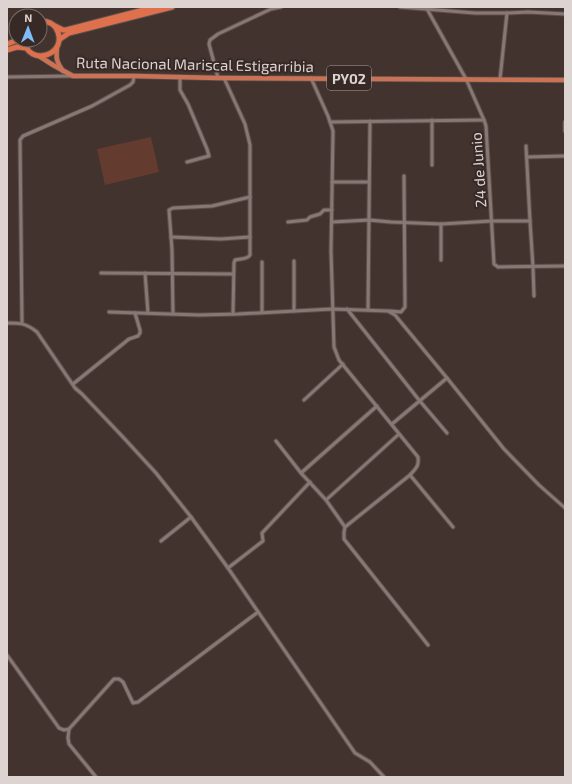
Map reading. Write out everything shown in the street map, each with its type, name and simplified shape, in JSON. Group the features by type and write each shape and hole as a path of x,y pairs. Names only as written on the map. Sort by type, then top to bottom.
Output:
{"highway":[{"path":"48,21 62,30 66,30 155,7"},
{"path":"60,39 68,34 172,7"},
{"path":"26,48 39,56 46,56 52,52 57,47 60,39 59,33 55,26"}],"main road":[{"path":"57,47 57,61 64,72"},
{"name":"Ruta Nacional Mariscal Estigarribia","path":"39,56 73,76 565,80"}],"street":[{"path":"218,78 209,44 212,37 271,9 281,7"},
{"path":"400,7 475,13 528,12 565,14"},
{"path":"528,12 529,7"},
{"name":"24 de Junio","path":"427,9 466,79 486,126 494,264 498,267 533,267"},
{"path":"500,79 507,13"},
{"path":"7,77 73,76"},
{"path":"22,323 20,140 23,136 92,106 130,85 133,82 134,76"},
{"path":"180,77 180,90 188,104 209,156 187,162"},
{"path":"224,78 245,124 250,145 250,255 249,258 235,260 234,263 233,314"},
{"path":"310,78 333,131 332,309 334,347 339,360 418,457 418,464 410,475 345,527 344,539 428,645"},
{"path":"432,120 432,165"},
{"path":"330,122 484,120"},
{"path":"368,310 370,121"},
{"path":"565,122 565,132"},
{"path":"526,146 534,296"},
{"path":"527,157 565,156"},
{"path":"110,312 233,314 347,309 401,312 405,307 404,176"},
{"path":"332,182 369,182"},
{"path":"173,314 172,250 169,210 173,208 212,206 250,197"},
{"path":"288,222 307,220 310,217 320,214 324,210 332,210"},
{"path":"332,222 369,220 441,224 492,221 530,221"},
{"path":"441,224 441,260"},
{"path":"171,237 221,239 250,237"},
{"path":"294,261 294,311"},
{"path":"262,262 262,312"},
{"path":"533,267 565,266"},
{"path":"101,273 233,274"},
{"path":"145,273 148,313"},
{"path":"347,309 447,433"},
{"path":"388,312 395,315 504,449 539,485 565,508"},
{"path":"73,384 129,339 138,336 140,330 135,313"},
{"path":"7,323 22,323 32,328 36,332 73,384 156,473 191,517 228,568 355,753 370,762 384,777"},
{"path":"304,400 343,364"},
{"path":"392,424 447,378"},
{"path":"301,473 377,406"},
{"path":"326,500 399,434"},
{"path":"276,441 301,473 326,500 345,527"},
{"path":"410,475 453,527"},
{"path":"228,568 263,541 262,533 310,482"},
{"path":"161,541 191,517"},
{"path":"96,777 69,744 68,729 114,679 119,679 123,682 133,703 138,702 258,612"},
{"path":"7,655 60,728 64,730 68,729"}],"shaded area":[{"path":"151,137 159,172 105,185 97,149"}]}
